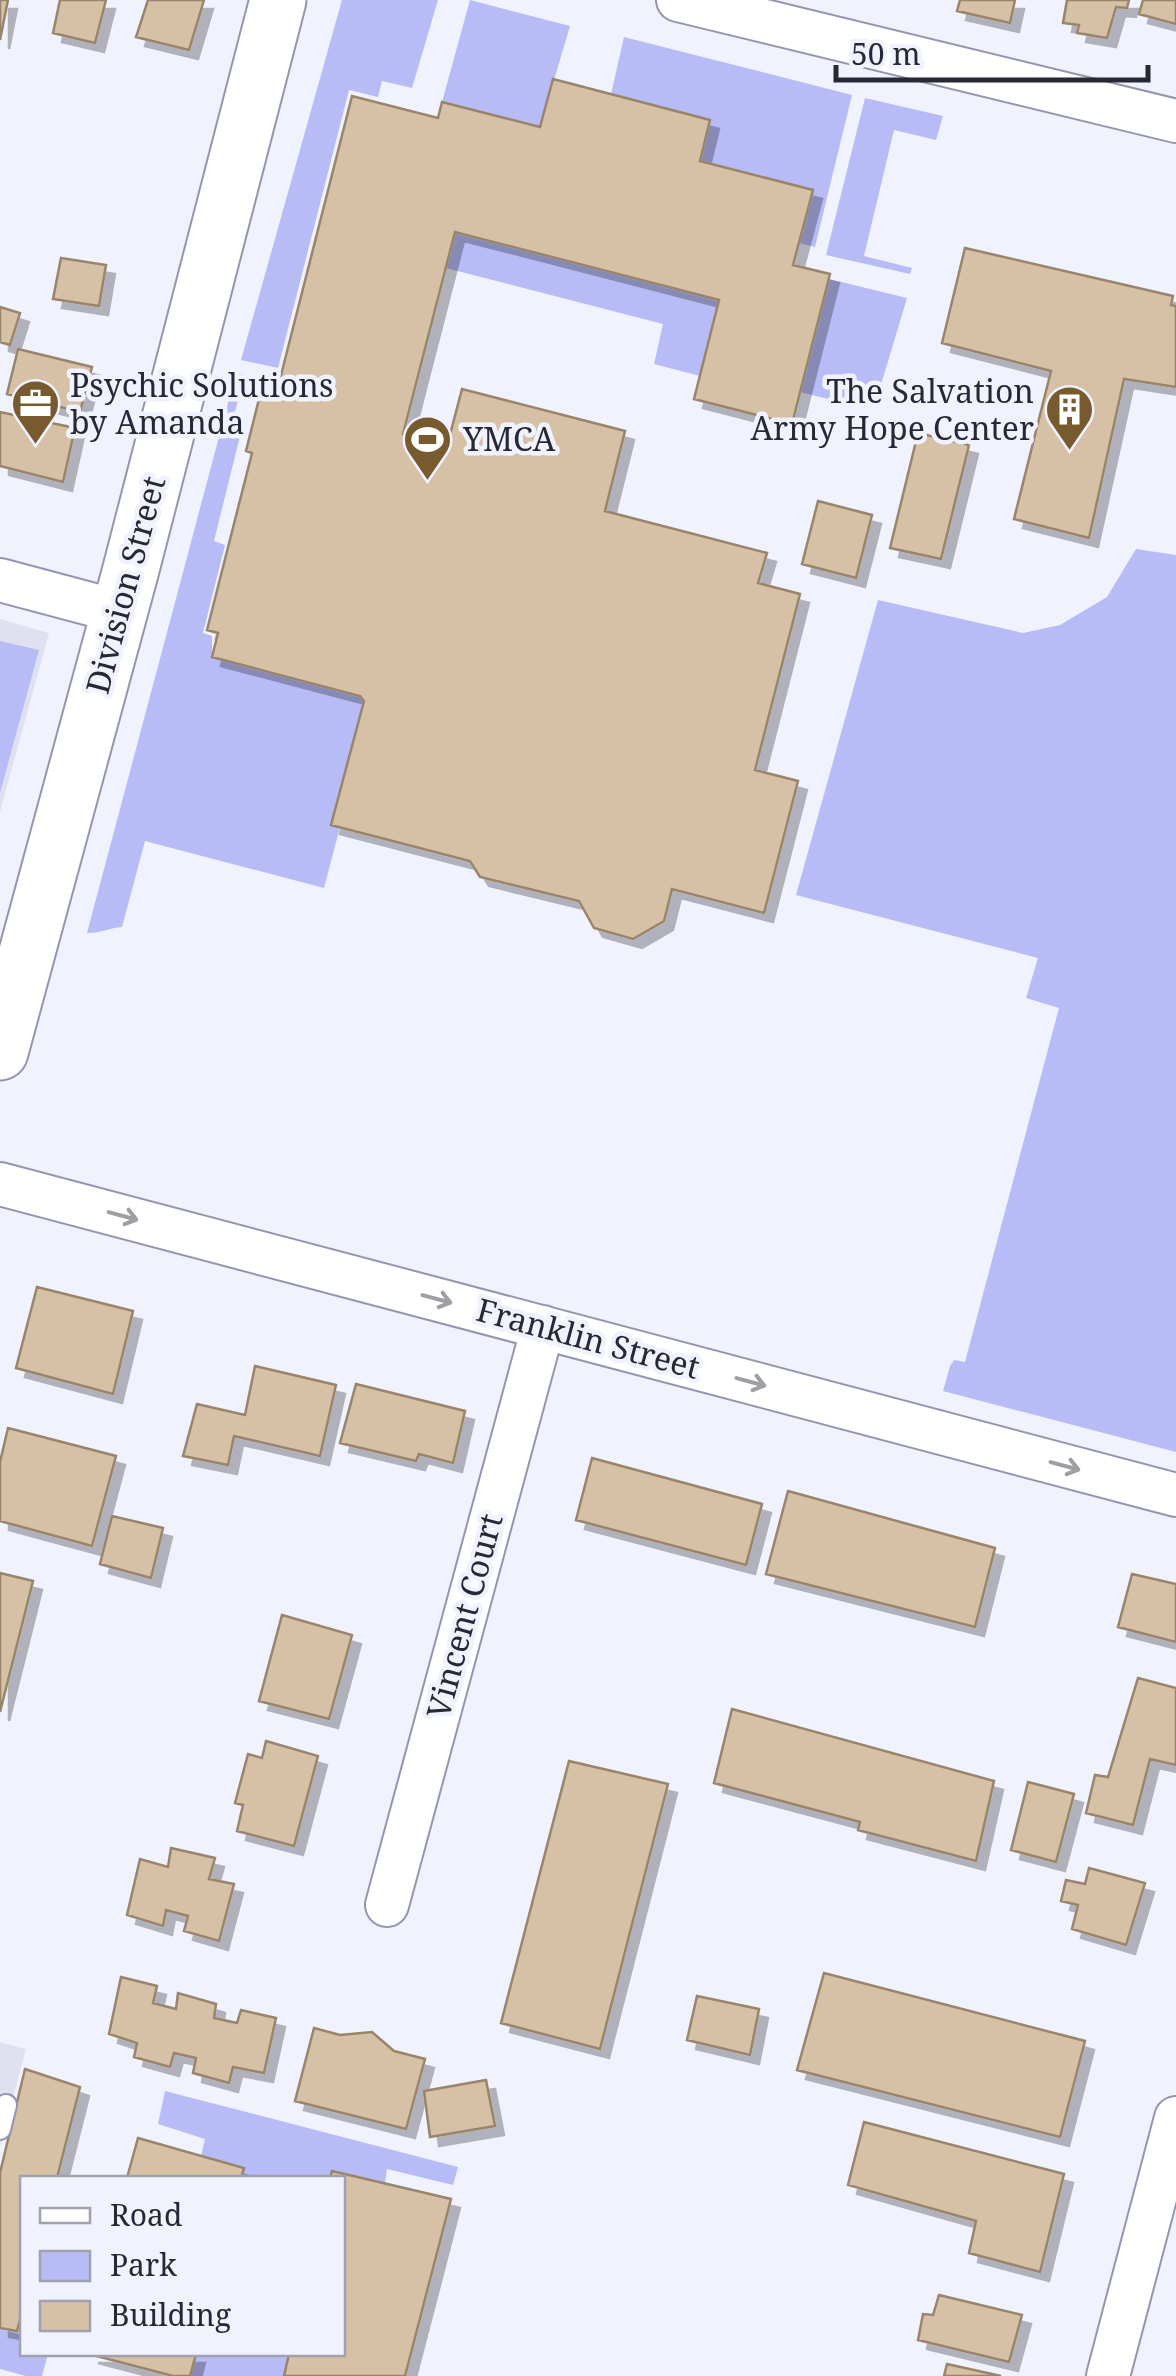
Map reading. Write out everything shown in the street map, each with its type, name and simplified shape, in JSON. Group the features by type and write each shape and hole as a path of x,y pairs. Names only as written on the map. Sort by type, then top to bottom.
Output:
{"main road":[{"name":"Division Street","path":"0,1052 120,612 278,0"}],"street":[{"path":"678,0 1176,121"},
{"path":"0,580 120,612"},
{"name":"Franklin Street","path":"0,1184 1176,1495"},
{"name":"Vincent Court","path":"387,1905 543,1327"},
{"path":"1108,2376 1176,2118"}],"lane":[{"path":"0,2128 6,2105"}],"shaded area":[{"path":"0,619 49,633 0,812"},
{"path":"0,2042 26,2049 0,2146"}],"green space":[{"path":"342,0 438,0 412,88 382,81 378,97 349,90 278,368 241,360"},
{"path":"470,0 570,26 540,127 442,102"},
{"path":"624,37 852,95 815,247 799,243 812,190 700,161 710,120 611,94"},
{"path":"865,98 943,116 936,140 894,130 864,256 912,268 910,274 826,255"},
{"path":"455,232 719,300 700,376 654,364 663,324 446,268"},
{"path":"829,279 907,298 880,388 865,403 848,404 800,392"},
{"path":"236,373 244,375 230,433 240,436 214,541 225,545 203,633 212,636 212,658 360,696 364,701 332,824 340,827 324,888 145,841 122,927 87,933"},
{"path":"1136,549 1176,555 1176,1452 943,1391 954,1360 965,1362 1059,1008 1026,998 1038,958 796,895 878,600 1023,633 1060,625 1107,597"},
{"path":"0,641 39,650 0,793"},
{"path":"165,2091 458,2167 453,2185 387,2169 385,2183 333,2171 331,2176 241,2176 243,2168 201,2156 205,2139 158,2124"},
{"path":"0,2329 20,2334 20,2356 47,2356 42,2376 0,2369"},
{"path":"195,2356 289,2356 284,2376 190,2376"}],"building":[{"path":"0,0 8,0 0,40"},
{"path":"60,0 106,0 95,43 53,33"},
{"path":"148,0 204,0 189,50 136,37"},
{"path":"960,0 1015,0 1010,23 957,11"},
{"path":"1067,0 1129,0 1127,8 1116,7 1107,38 1077,33 1079,25 1063,23"},
{"path":"1143,0 1176,0 1176,24 1139,14"},
{"name":"YMCA","path":"553,79 710,120 700,161 813,190 793,265 830,274 792,424 694,399 719,300 455,232 403,434 447,446 462,389 625,431 605,511 767,553 758,583 800,594 755,770 798,781 764,913 672,889 664,921 633,939 594,928 579,901 480,877 470,861 331,825 364,701 360,696 212,657 218,633 207,630 252,453 246,451 264,379 279,383 352,96 438,118 442,102 540,127"},
{"name":"The Salvation Army Hope Center","path":"965,248 1173,296 1176,387 1124,379 1089,538 1014,519 1051,371 942,343"},
{"path":"61,258 106,265 99,306 53,299"},
{"path":"0,307 20,313 10,345 0,342"},
{"path":"18,349 92,367 80,412 7,394"},
{"name":"Psychic Solutions by Amanda","path":"0,412 75,428 63,482 0,466"},
{"path":"918,433 969,445 941,559 890,548"},
{"path":"818,501 872,515 856,578 802,564"},
{"path":"37,1287 133,1311 113,1394 16,1368"},
{"path":"255,1366 336,1385 320,1456 234,1436 228,1465 183,1456 197,1404 245,1415"},
{"path":"356,1384 465,1411 453,1463 419,1454 416,1461 340,1443"},
{"path":"8,1428 116,1456 92,1546 0,1521 0,1462"},
{"path":"592,1458 762,1504 746,1565 576,1520"},
{"path":"788,1491 995,1548 975,1627 766,1574"},
{"path":"112,1516 163,1528 151,1578 100,1564"},
{"path":"0,1573 33,1581 0,1712"},
{"path":"1132,1574 1176,1584 1176,1642 1118,1627"},
{"path":"282,1615 352,1635 329,1719 259,1701"},
{"path":"1138,1678 1176,1688 1176,1765 1150,1759 1133,1825 1086,1813 1095,1775 1108,1777"},
{"path":"732,1709 994,1781 976,1861 858,1830 860,1822 714,1783"},
{"path":"266,1741 318,1756 294,1846 237,1831 243,1805 235,1803 248,1754 262,1758"},
{"path":"569,1761 668,1784 600,2049 501,2023"},
{"path":"1028,1782 1074,1794 1056,1862 1011,1850"},
{"path":"171,1848 215,1858 209,1879 234,1884 219,1941 184,1931 188,1916 166,1910 163,1926 127,1915 140,1859 168,1867"},
{"path":"1089,1868 1145,1883 1126,1945 1072,1929 1078,1905 1061,1901 1066,1880 1085,1884"},
{"path":"824,1973 1085,2041 1060,2137 797,2070"},
{"path":"121,1977 157,1986 153,2003 176,2009 178,1993 216,2004 214,2018 237,2023 241,2010 276,2018 264,2073 233,2067 229,2083 193,2073 196,2058 174,2053 170,2067 134,2057 137,2043 109,2034"},
{"path":"697,1996 759,2009 750,2055 687,2040"},
{"path":"314,2028 340,2035 372,2032 394,2051 425,2059 406,2129 295,2101"},
{"path":"25,2069 80,2087 58,2176 20,2176 17,2331 0,2328 0,2173"},
{"path":"486,2080 495,2126 430,2137 424,2091"},
{"path":"864,2122 1064,2174 1040,2272 969,2253 976,2221 848,2185"},
{"path":"138,2138 244,2168 242,2176 128,2176"},
{"path":"332,2171 451,2199 405,2376 284,2376 289,2356 345,2356 345,2176 331,2176"},
{"path":"939,2295 1022,2315 1009,2362 918,2340 923,2314 933,2315"},
{"path":"97,2356 195,2356 190,2376 173,2376"},
{"path":"947,2364 1001,2376 944,2376"}],"place":[{"name":"Psychic Solutions by Amanda","path":"35,446"},
{"name":"The Salvation Army Hope Center","path":"1069,452"},
{"name":"YMCA","path":"428,482"}]}
